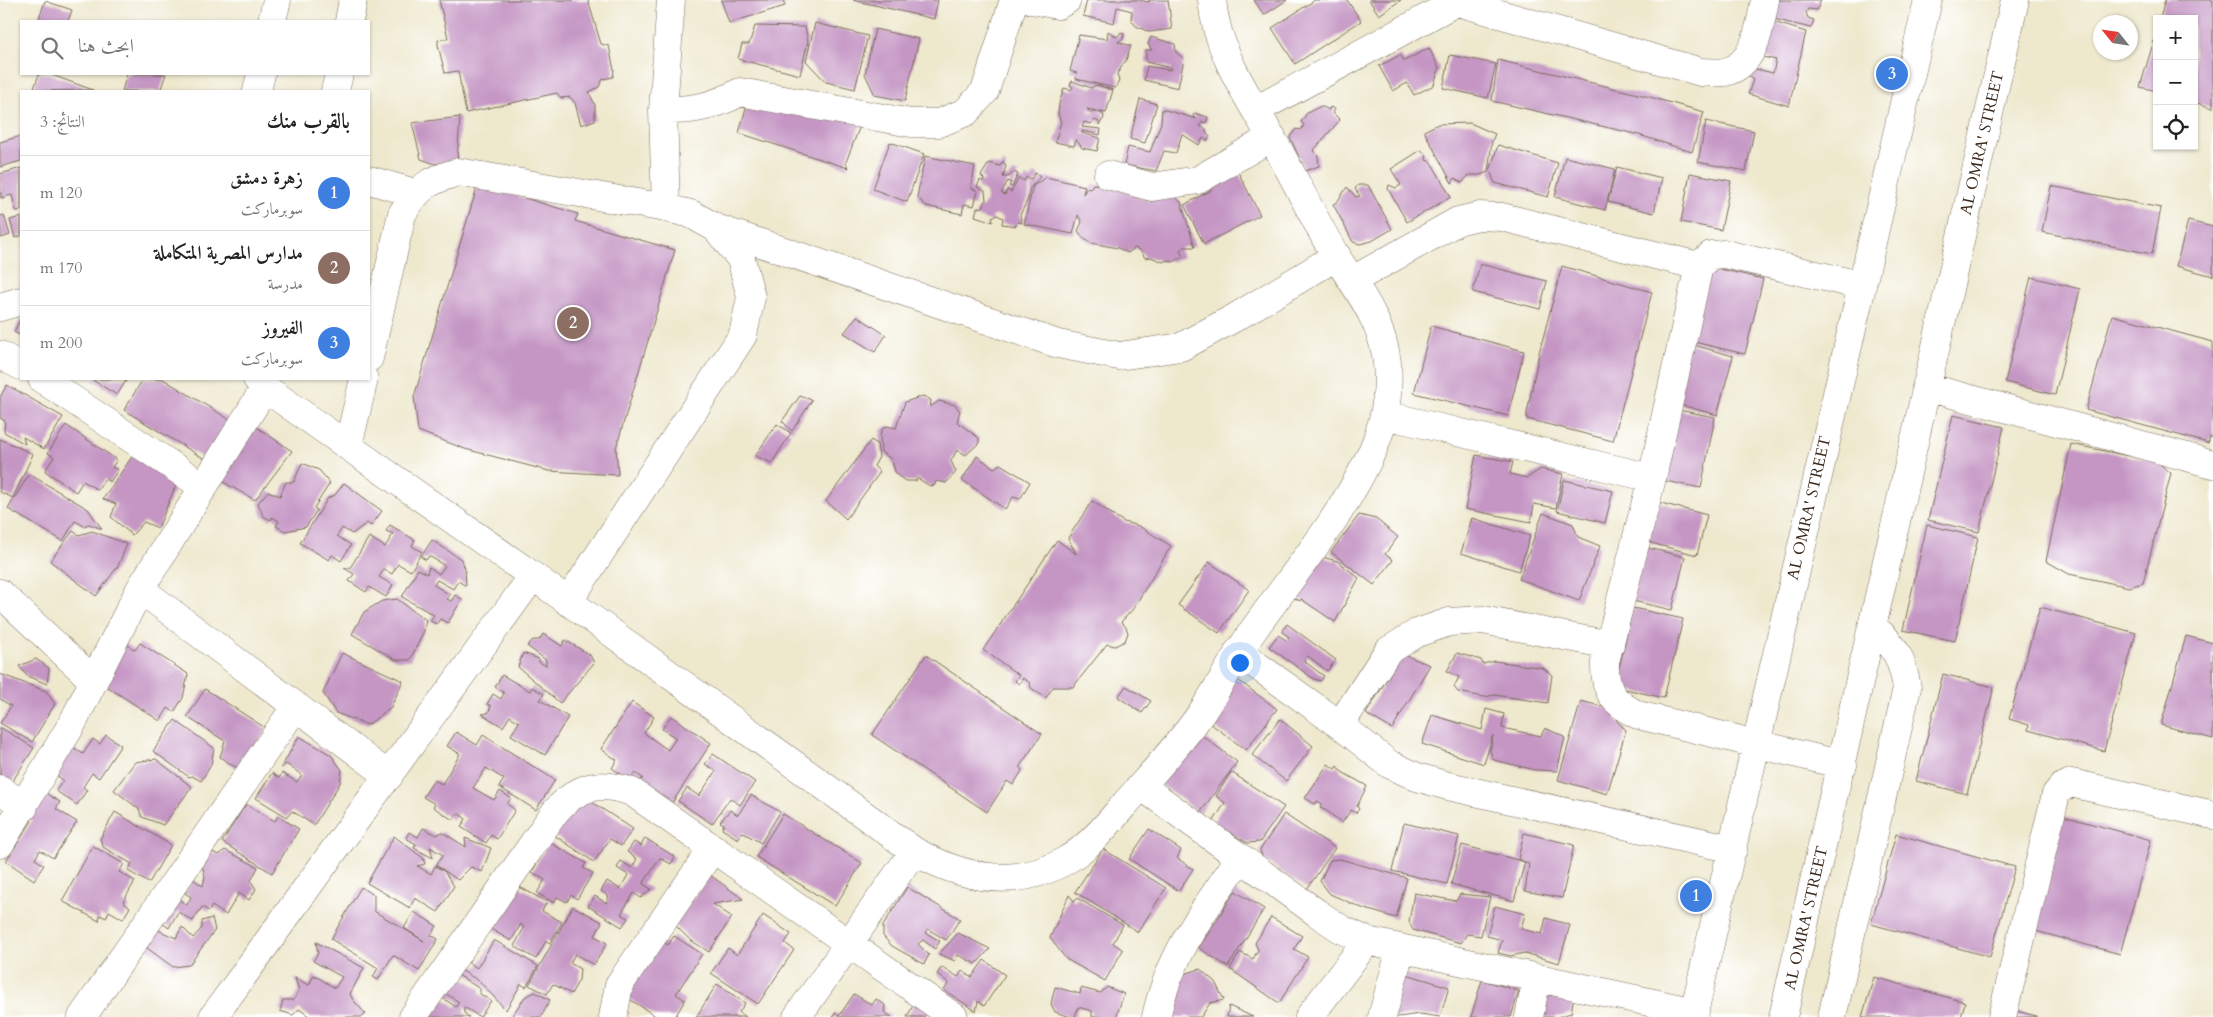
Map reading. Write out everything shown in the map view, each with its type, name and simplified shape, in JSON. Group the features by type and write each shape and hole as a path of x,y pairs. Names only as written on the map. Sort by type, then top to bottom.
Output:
{"street":[{"path":"272,20 276,0"},
{"path":"349,20 353,0"},
{"path":"666,208 663,110 671,0"},
{"path":"663,110 685,111 704,108 723,102 740,92 911,123 940,123 966,112 985,91 1014,0"},
{"path":"1032,0 1058,5 1067,0"},
{"path":"0,844 24,806 94,682 140,589 204,487 261,383 533,576 914,851 941,866 972,876 1003,878 1034,873 1063,862 1088,845 1141,786 1199,715 1238,652 1345,502 1369,458 1386,414 1387,362 1372,313 1337,256 1272,137 1236,78 1222,43 1212,0"},
{"path":"1256,110 1459,1 1701,72 1726,72 1746,59 1757,36 1765,0"},
{"name":"AL OMRA' STREET","path":"1694,1014 1860,286 1928,0"},
{"name":"AL OMRA' STREET","path":"1783,1017 1843,765 1926,387 2015,0"},
{"path":"257,90 260,75"},
{"path":"335,90 339,75"},
{"path":"1108,175 1152,187 1198,180 1272,137"},
{"path":"370,349 402,214 415,193 435,179 458,172 691,214 716,228 1058,344 1119,356 1181,347 1236,317 1337,256"},
{"path":"370,180 415,193"},
{"path":"1353,280 1458,221 1479,216 1502,217 1699,266"},
{"path":"568,602 743,336 750,297 741,259 716,228"},
{"path":"1843,765 1638,715 1623,708 1611,695 1604,679 1610,645 1652,478 1699,266 1711,255 1725,254 1860,286"},
{"path":"0,307 20,301"},
{"path":"0,355 20,365"},
{"path":"44,380 204,487"},
{"path":"348,446 363,380"},
{"path":"1926,387 2213,464"},
{"path":"1386,414 1652,478"},
{"path":"214,1017 533,576"},
{"path":"140,589 389,776"},
{"path":"0,593 94,682"},
{"path":"1340,725 1388,651 1417,633 1449,622 1483,620 1610,645"},
{"path":"1832,1017 1907,688 1903,663 1889,641 1873,627"},
{"path":"1238,652 1340,725 1389,764 1417,777 1448,786 1733,849"},
{"path":"82,1017 296,706"},
{"path":"2002,1017 2056,794 2062,787 2071,783 2213,815"},
{"path":"413,1017 555,812 566,799 580,790 597,786 615,786 632,792 954,1017"},
{"path":"1141,786 1341,929 1367,941 1694,1014"},
{"path":"0,788 24,806"},
{"path":"613,1017 619,985 713,848"},
{"path":"797,1017 914,851"},
{"path":"1156,1017 1160,1000 1180,950 1193,926 1240,858"},
{"path":"1310,1017 1367,941"},
{"path":"1382,1017 1401,948"},
{"path":"1529,1017 1537,978"}],"building":[{"path":"439,0 588,0 601,44 609,46 614,70 613,77 603,79 599,87 589,92 595,105 595,120 581,125 575,103 570,97 561,98 557,93 466,113 458,71 445,73 438,45 438,40 448,38"},
{"path":"721,0 783,0 785,6 729,23"},
{"path":"853,0 938,0 934,19"},
{"path":"1087,0 1139,0 1149,2 1149,0 1168,0 1172,29 1149,32 1136,26 1131,20 1132,11 1117,7 1114,23 1083,16"},
{"path":"1254,0 1287,0 1264,15"},
{"path":"1315,0 1347,0 1361,21 1295,64 1272,28"},
{"path":"1369,0 1401,0 1379,15"},
{"path":"1772,0 1821,0 1817,10 1808,9 1806,13 1808,18 1814,20 1811,28 1765,17"},
{"path":"2165,0 2213,0 2213,108 2198,103 2198,15 2161,15"},
{"path":"45,1 72,10 68,20 38,20"},
{"path":"1767,20 1806,32 1789,106 1748,94 1753,80 1748,76 1751,68 1773,73 1776,60 1754,55 1755,47 1767,49"},
{"path":"815,23 868,36 855,89 826,82 806,61"},
{"path":"755,26 805,27 808,41 800,75 738,59 742,44 749,44"},
{"path":"875,29 919,39 905,101 875,95 865,74"},
{"path":"1108,31 1117,37 1121,32 1124,34 1123,39 1118,42 1131,46 1126,60 1117,74 1119,81 1115,88 1076,79 1077,73 1070,71 1079,35 1107,39"},
{"path":"1151,37 1175,44 1176,52 1184,59 1178,88 1144,80 1147,66 1170,70 1171,68 1146,62 1146,50 1152,50 1148,44"},
{"path":"2153,43 2153,90 2140,87"},
{"path":"1429,48 1439,68 1434,85 1414,95 1407,83 1393,91 1379,66 1400,55 1404,61"},
{"path":"1450,55 1496,64 1488,98 1443,88"},
{"path":"1498,60 1704,112 1692,152 1636,134 1492,101"},
{"path":"39,75 52,75 93,90 33,90"},
{"path":"127,75 166,75 160,90 122,90"},
{"path":"1072,81 1091,88 1096,85 1113,90 1106,113 1087,109 1091,113 1096,111 1103,114 1104,118 1099,125 1099,122 1095,120 1091,124 1084,122 1082,127 1101,129 1100,135 1082,131 1082,133 1100,138 1097,151 1082,148 1076,139 1074,146 1055,142 1061,122 1058,114 1059,104 1064,88 1071,90 1073,87 1070,85"},
{"path":"749,97 863,118 846,162 848,168 739,133"},
{"path":"1140,99 1157,104 1145,143 1130,139"},
{"path":"1321,106 1329,110 1330,107 1335,109 1333,113 1340,120 1313,151 1318,156 1319,166 1305,171 1290,137 1296,129 1301,130 1304,125 1301,122 1307,113"},
{"path":"1162,109 1197,119 1193,116 1194,113 1208,117 1206,123 1202,122 1200,126 1206,129 1206,133 1210,136 1207,141 1203,138 1199,145 1182,134 1176,153 1164,151 1156,171 1124,165 1128,147 1150,152 1161,123"},
{"path":"460,117 457,163 435,164 421,159 412,123"},
{"path":"1706,121 1754,131 1746,171 1698,162"},
{"path":"1470,123 1495,134 1492,141 1488,172 1480,175 1469,175 1462,183 1455,178 1452,183 1424,131 1438,124"},
{"path":"20,136 20,161 0,167 0,142"},
{"path":"890,142 924,154 907,202 873,189"},
{"path":"1498,145 1558,163 1548,197 1495,183 1490,171"},
{"path":"1421,150 1427,155 1426,160 1431,162 1451,197 1407,222 1388,189 1389,185 1396,188 1401,185 1391,169"},
{"path":"925,156 975,166 971,188 978,191 974,206 964,204 962,214 926,206 917,197"},
{"path":"1565,157 1615,169 1605,210 1555,197"},
{"path":"1003,161 1006,166 1003,177 1008,177 1014,172 1018,174 1012,187 1009,186 1011,183 1008,181 1001,193 1005,195 1007,190 1011,192 1019,178 1024,181 1026,177 1031,179 1035,173 1040,177 1030,188 1028,199 1020,215 1022,223 1017,222 1016,226 1002,224 1003,218 997,215 992,217 993,222 975,216 977,208 983,207 986,200 985,191 977,187 980,180 983,182 984,179 981,176 989,163 1000,166"},
{"path":"1617,167 1662,178 1654,213 1608,202"},
{"path":"20,168 20,210 16,211 12,195 1,198 0,174"},
{"path":"1236,168 1260,215 1204,244 1184,205 1210,191 1218,178"},
{"path":"1690,173 1731,181 1721,230 1681,222"},
{"path":"1046,177 1085,186 1083,194 1093,184 1117,187 1148,201 1151,197 1171,194 1181,202 1195,247 1183,247 1180,250 1183,257 1173,262 1167,260 1163,262 1151,257 1145,258 1141,251 1135,248 1128,253 1118,248 1091,243 1083,238 1078,231 1082,222 1078,215 1073,234 1024,224 1033,186"},
{"path":"478,184 578,214 575,221 675,250 616,448 618,475 549,471 465,449 418,431 414,397"},
{"path":"1358,185 1368,185 1392,229 1372,241 1360,244 1353,242 1333,204 1337,202 1347,187 1356,197 1360,196 1355,189"},
{"path":"2051,186 2161,208 2152,254 2042,232"},
{"path":"4,215 10,235 1,238 0,216"},
{"path":"20,217 20,236 15,238 10,220"},
{"path":"2188,221 2213,227 2213,276 2176,266"},
{"path":"1480,264 1547,281 1540,309 1473,292"},
{"path":"1562,266 1652,292 1613,441 1527,419 1539,353"},
{"path":"1707,266 1763,279 1745,354 1690,341"},
{"path":"2031,277 2080,289 2055,395 2005,382"},
{"path":"2112,315 2213,342 2213,437 2210,437 2208,443 2086,410"},
{"path":"857,316 886,335 875,352 844,333"},
{"path":"20,319 20,335 14,332"},
{"path":"1431,326 1524,351 1508,416 1414,393"},
{"path":"1690,344 1733,356 1717,415 1674,403"},
{"path":"93,380 126,380 117,395"},
{"path":"142,380 165,380 232,421 208,461 124,410"},
{"path":"7,385 63,417 44,449 23,437 25,444 4,432 5,421 0,418 0,397"},
{"path":"800,396 812,400 792,431 782,421"},
{"path":"923,396 931,400 930,407 939,401 955,405 960,411 957,422 979,438 979,443 966,455 957,450 951,461 956,472 946,483 936,481 935,485 930,486 917,478 916,481 905,481 896,474 891,459 881,452 880,436 882,429 887,426 896,428 905,402"},
{"path":"1668,408 1715,417 1701,488 1655,479"},
{"path":"1953,415 2004,427 1979,532 1928,520"},
{"path":"252,424 292,451 255,500 216,478"},
{"path":"777,424 791,433 772,463 755,456"},
{"path":"66,425 117,460 112,467 118,470 110,482 105,479 98,490 83,481 76,492 45,471 54,457 48,453"},
{"path":"0,439 33,454 13,498 0,492"},
{"path":"871,440 877,444 879,457 874,466 880,472 846,519 826,501"},
{"path":"2071,444 2157,462 2171,473 2143,583 2129,587 2069,574 2046,561"},
{"path":"136,451 176,485 158,528 144,522 132,535 111,517 116,504 103,499"},
{"path":"1476,455 1513,462 1510,474 1527,478 1541,469 1563,474 1556,508 1534,504 1531,522 1465,509"},
{"path":"977,456 994,468 1000,464 1030,482 1020,499 1013,497 1005,509 962,480"},
{"path":"302,463 319,470 330,483 314,508 317,510 306,527 285,531 276,526 279,521 272,517 271,520 263,516 258,503 268,491 280,496 286,482 294,482"},
{"path":"29,474 88,509 102,529 89,524 84,526 75,521 63,541 8,509"},
{"path":"1564,480 1613,491 1605,523 1557,511"},
{"path":"344,483 382,511 371,526 367,523 352,534 342,528 337,536 351,545 341,561 332,555 329,560 300,543 328,498 335,495"},
{"path":"1092,501 1124,522 1139,526 1171,546 1133,609 1121,622 1126,627 1128,633 1125,641 1115,646 1107,644 1073,687 1053,687 1046,698 1031,688 1030,683 1023,678 1019,684 1015,681 1019,675 983,650 1057,540 1076,554 1068,538"},
{"path":"1657,502 1707,515 1697,555 1647,542"},
{"path":"1543,513 1573,524 1578,537 1600,546 1579,601 1519,579"},
{"path":"1359,515 1376,519 1398,537 1385,554 1393,560 1374,585 1331,552"},
{"path":"1472,518 1530,536 1519,571 1461,553"},
{"path":"390,525 415,540 412,546 422,552 411,571 398,564 392,574 384,569 379,577 393,585 386,597 369,587 366,592 349,581 354,574 344,568 350,568 369,537 385,547 393,534 386,531"},
{"path":"1927,525 1978,537 1955,641 1903,630"},
{"path":"73,531 79,535 92,531 127,544 118,566 96,596 50,561"},
{"path":"432,540 462,560 465,569 466,586 458,581 453,589 437,580 434,585 450,595 447,599 451,601 455,595 462,599 448,623 440,619 437,624 430,621 434,615 402,597 418,569 427,574 429,567 439,574 445,566 429,556 426,560 421,557"},
{"path":"1637,545 1685,557 1672,610 1624,599"},
{"path":"1314,550 1326,558 1337,561 1359,578 1335,622 1301,599 1300,601 1289,595"},
{"path":"1209,562 1249,590 1219,633 1178,605"},
{"path":"397,599 426,620 424,631 410,660 396,660 352,634 364,612 382,601"},
{"path":"2040,607 2136,633 2104,751 2028,730 2029,725 2009,719"},
{"path":"1633,608 1683,619 1664,698 1625,689 1617,677"},
{"path":"1287,624 1336,660 1327,671 1308,656 1304,661 1324,676 1321,681 1314,679 1269,647 1278,635 1286,640 1289,637 1282,632"},
{"path":"543,634 562,646 565,640 590,655 594,663 560,703 518,667 523,653 539,659 539,662 546,666 546,660 527,646 533,640 539,640"},
{"path":"2186,636 2213,643 2213,739 2161,725"},
{"path":"122,641 135,650 140,643 188,674 183,698 174,712 168,708 160,721 97,680"},
{"path":"342,653 403,681 391,707 368,725 336,713 323,693"},
{"path":"1457,653 1481,660 1483,664 1495,661 1543,668 1552,675 1548,703 1495,695 1484,697 1458,692 1454,687 1459,677 1447,671"},
{"path":"1402,654 1430,665 1392,729 1366,714"},
{"path":"926,655 1042,734 1020,766 1022,771 1013,785 1007,781 987,812 872,735"},
{"path":"36,659 49,668 47,684 27,676 19,666"},
{"path":"0,674 46,691 55,704 32,742 0,723 11,706 0,699"},
{"path":"1230,674 1277,709 1246,750 1199,715"},
{"path":"1943,674 1994,687 1967,794 1916,781"},
{"path":"502,675 530,691 532,687 544,694 540,700 568,717 545,755 511,735 519,722 510,716 503,727 482,714 488,713 491,706 487,704 493,694 501,699 504,693 495,687"},
{"path":"1126,686 1151,701 1142,713 1118,697"},
{"path":"205,689 267,729 244,765 235,767 220,757 225,741 187,717"},
{"path":"1581,701 1619,711 1616,720 1626,730 1607,794 1558,780"},
{"path":"632,702 654,717 644,733 668,750 676,738 662,729 671,716 711,743 672,803 640,781 643,778 635,773 630,780 612,768 617,760 601,749"},
{"path":"1486,709 1504,714 1502,728 1541,736 1545,728 1565,737 1557,771 1535,770 1494,760 1490,751 1493,735 1484,764 1422,744 1432,715 1482,730"},
{"path":"1280,719 1313,746 1286,781 1252,755"},
{"path":"175,720 214,748 211,765 201,781 192,776 189,777 153,751"},
{"path":"0,727 34,748 8,788 0,782"},
{"path":"1195,730 1237,762 1200,813 1157,781"},
{"path":"456,732 477,745 483,735 555,780 536,810 499,787 504,779 486,768 473,788 494,800 500,791 511,798 507,804 515,810 497,839 491,835 486,843 461,827 466,819 458,813 453,820 433,807 435,804 423,797 434,780 442,784 460,754 447,746"},
{"path":"106,735 121,745 99,778 92,773 83,787 87,790 77,805 56,791 63,780 49,770 67,743 83,754 93,739 100,744"},
{"path":"299,736 331,755 342,770 340,783 314,825 292,811 287,817 256,798 272,773 279,778 282,773 297,782 302,775 286,764 281,768"},
{"path":"713,754 755,782 740,805 730,798 712,824 678,801 687,788 699,796 716,771 705,764"},
{"path":"156,759 192,787 163,825 142,817 139,809 114,790 135,762"},
{"path":"1328,764 1335,769 1337,766 1342,772 1367,786 1357,806 1359,809 1356,813 1351,810 1342,823 1320,808 1322,804 1317,801 1315,804 1305,798"},
{"path":"1231,772 1284,807 1260,842 1247,843 1213,822 1225,803 1216,796"},
{"path":"42,791 60,802 56,809 77,822 53,858 40,850 35,859 44,865 34,880 6,861 32,821 26,817"},
{"path":"581,795 633,829 621,846 610,839 594,862 554,835"},
{"path":"751,795 780,812 761,843 742,832 738,839 722,829 724,824 720,822 730,810 738,815"},
{"path":"246,804 275,821 278,816 299,829 272,873 222,842"},
{"path":"115,812 171,845 149,883 128,871 132,864 103,847 100,839"},
{"path":"783,814 862,863 835,906 756,857"},
{"path":"1284,814 1335,848 1307,889 1263,859 1260,850"},
{"path":"2063,816 2151,840 2120,954 2032,930"},
{"path":"1404,823 1459,836 1447,884 1392,871"},
{"path":"423,828 437,835 442,832 466,847 465,838 491,848 482,872 471,867 458,880 436,865 443,855 430,847 433,858 414,848 416,844 406,838 409,832 418,837"},
{"path":"1149,829 1181,850 1177,858 1193,869 1179,891 1129,859"},
{"path":"1524,833 1574,845 1562,898 1525,891 1529,864 1518,859"},
{"path":"1896,834 2015,867 1990,957 1871,924"},
{"path":"394,836 423,858 425,864 417,866 431,874 435,866 444,871 454,886 438,912 415,898 410,908 367,883"},
{"path":"645,838 675,857 671,864 660,858 643,884 651,889 641,898 634,893 621,914 628,918 622,927 588,906 595,896 606,903 609,897 601,891 607,881 620,889 628,875 617,868 621,861 632,868 637,859 627,852 634,842 641,846"},
{"path":"549,842 586,863 583,868 593,873 577,899 571,895 567,902 557,897 554,903 537,893 545,880 532,872"},
{"path":"1462,845 1525,862 1514,901 1451,884"},
{"path":"93,846 124,864 119,872 135,881 123,902 130,907 123,919 109,911 106,918 100,915 99,921 62,901"},
{"path":"1103,849 1166,888 1138,932 1075,892"},
{"path":"225,850 258,867 251,881 256,889 249,900 239,893 226,915 212,906 209,911 202,907 193,921 178,912 169,928 156,919 178,899 187,905 191,897 185,893 193,879 203,886 205,876 202,865 212,852 219,855"},
{"path":"1340,859 1407,878 1396,918 1362,908 1330,894 1320,881 1330,860"},
{"path":"710,875 743,899 713,904 732,917 709,952 689,939 674,924"},
{"path":"516,885 547,902 542,911 562,922 550,943 546,941 536,959 514,946 524,928 521,924 511,941 486,926"},
{"path":"361,887 374,895 374,911 424,941 404,928 414,912 437,926 431,935 438,939 419,971 393,955 378,980 373,977 378,968 331,939"},
{"path":"907,887 960,919 946,940 928,929 926,933 940,941 935,949 923,940 918,944 929,955 924,964 892,946 883,936 883,926"},
{"path":"1235,891 1264,909 1228,967 1199,948"},
{"path":"1414,893 1456,901 1460,894 1490,897 1481,936 1467,934 1461,943 1413,930 1409,922"},
{"path":"1069,895 1074,901 1077,898 1123,925 1113,943 1123,950 1105,981 1066,959 1050,938"},
{"path":"573,906 602,922 595,936 607,943 594,965 575,954 570,963 580,969 579,980 571,994 553,984 547,994 529,985"},
{"path":"1495,906 1525,914 1521,929 1542,934 1546,918 1570,925 1559,963 1524,953 1511,956 1498,953 1502,940 1487,936"},
{"path":"763,915 791,934 785,943 794,950 758,1004 711,973 728,948 737,955"},
{"path":"1271,917 1302,936 1294,949 1308,957 1279,1003 1230,969 1240,952 1253,959 1258,950 1255,943"},
{"path":"212,918 215,930 189,965 173,967 147,948 151,927 176,938 182,927 193,938 202,928 202,921"},
{"path":"958,933 990,949 976,964 958,955 955,961 939,954"},
{"path":"674,936 702,954 676,994 685,1000 675,1017 657,1017 622,994 658,939 668,945"},
{"path":"494,940 538,966 526,987 521,984 506,1010 479,981 459,969 464,960 477,968"},
{"path":"316,942 364,968 350,994 366,1014 362,1017 310,1017 299,1009 293,1015 280,1011 283,1000 294,1000 299,990 295,978 309,985 314,975 335,988 342,977 313,961 318,953"},
{"path":"984,960 1005,975 984,1006 978,1001 976,1011 944,990 949,983 937,974 942,967 958,977 962,971 972,977"},
{"path":"1200,969 1215,982 1224,1000 1210,1003 1201,1017 1161,1017 1184,974"},
{"path":"452,971 480,989 480,994 491,1001 480,1017 464,1007 464,1013 469,1017 423,1017 438,995 456,1007 459,1002 442,991"},
{"path":"1403,973 1449,987 1440,1017 1420,1014 1398,1017 1385,1013"},
{"path":"1874,977 1965,1002 1961,1017 1862,1017"},
{"path":"1482,980 1519,991 1511,1017 1471,1017"},
{"path":"1537,983 1575,990 1571,1013 1557,1017 1530,1017"},
{"path":"717,984 745,1003 739,1012 746,1017 696,1017"},
{"path":"1055,987 1080,994 1081,988 1100,993 1107,987 1124,994 1116,1017 1092,1017 1092,1011 1078,1007 1075,1017 1071,1017 1055,1012 1051,1004"},
{"path":"535,992 550,1000 541,1017 511,1017 525,997"},
{"path":"854,994 872,1005 876,999 885,1005 884,1012 892,1017 833,1017 835,1013 839,1016"},
{"path":"916,1000 930,1007 924,1017 907,1017"},
{"path":"1229,1006 1253,1017 1227,1017"},
{"path":"2008,1009 2037,1016 2037,1017 2006,1017"}],"place":[{"name":"الفيروز","path":"1892,74"},
{"name":"مدارس المصرية المتكاملة","path":"573,323"},
{"name":"زهرة دمشق","path":"1696,896"}]}
